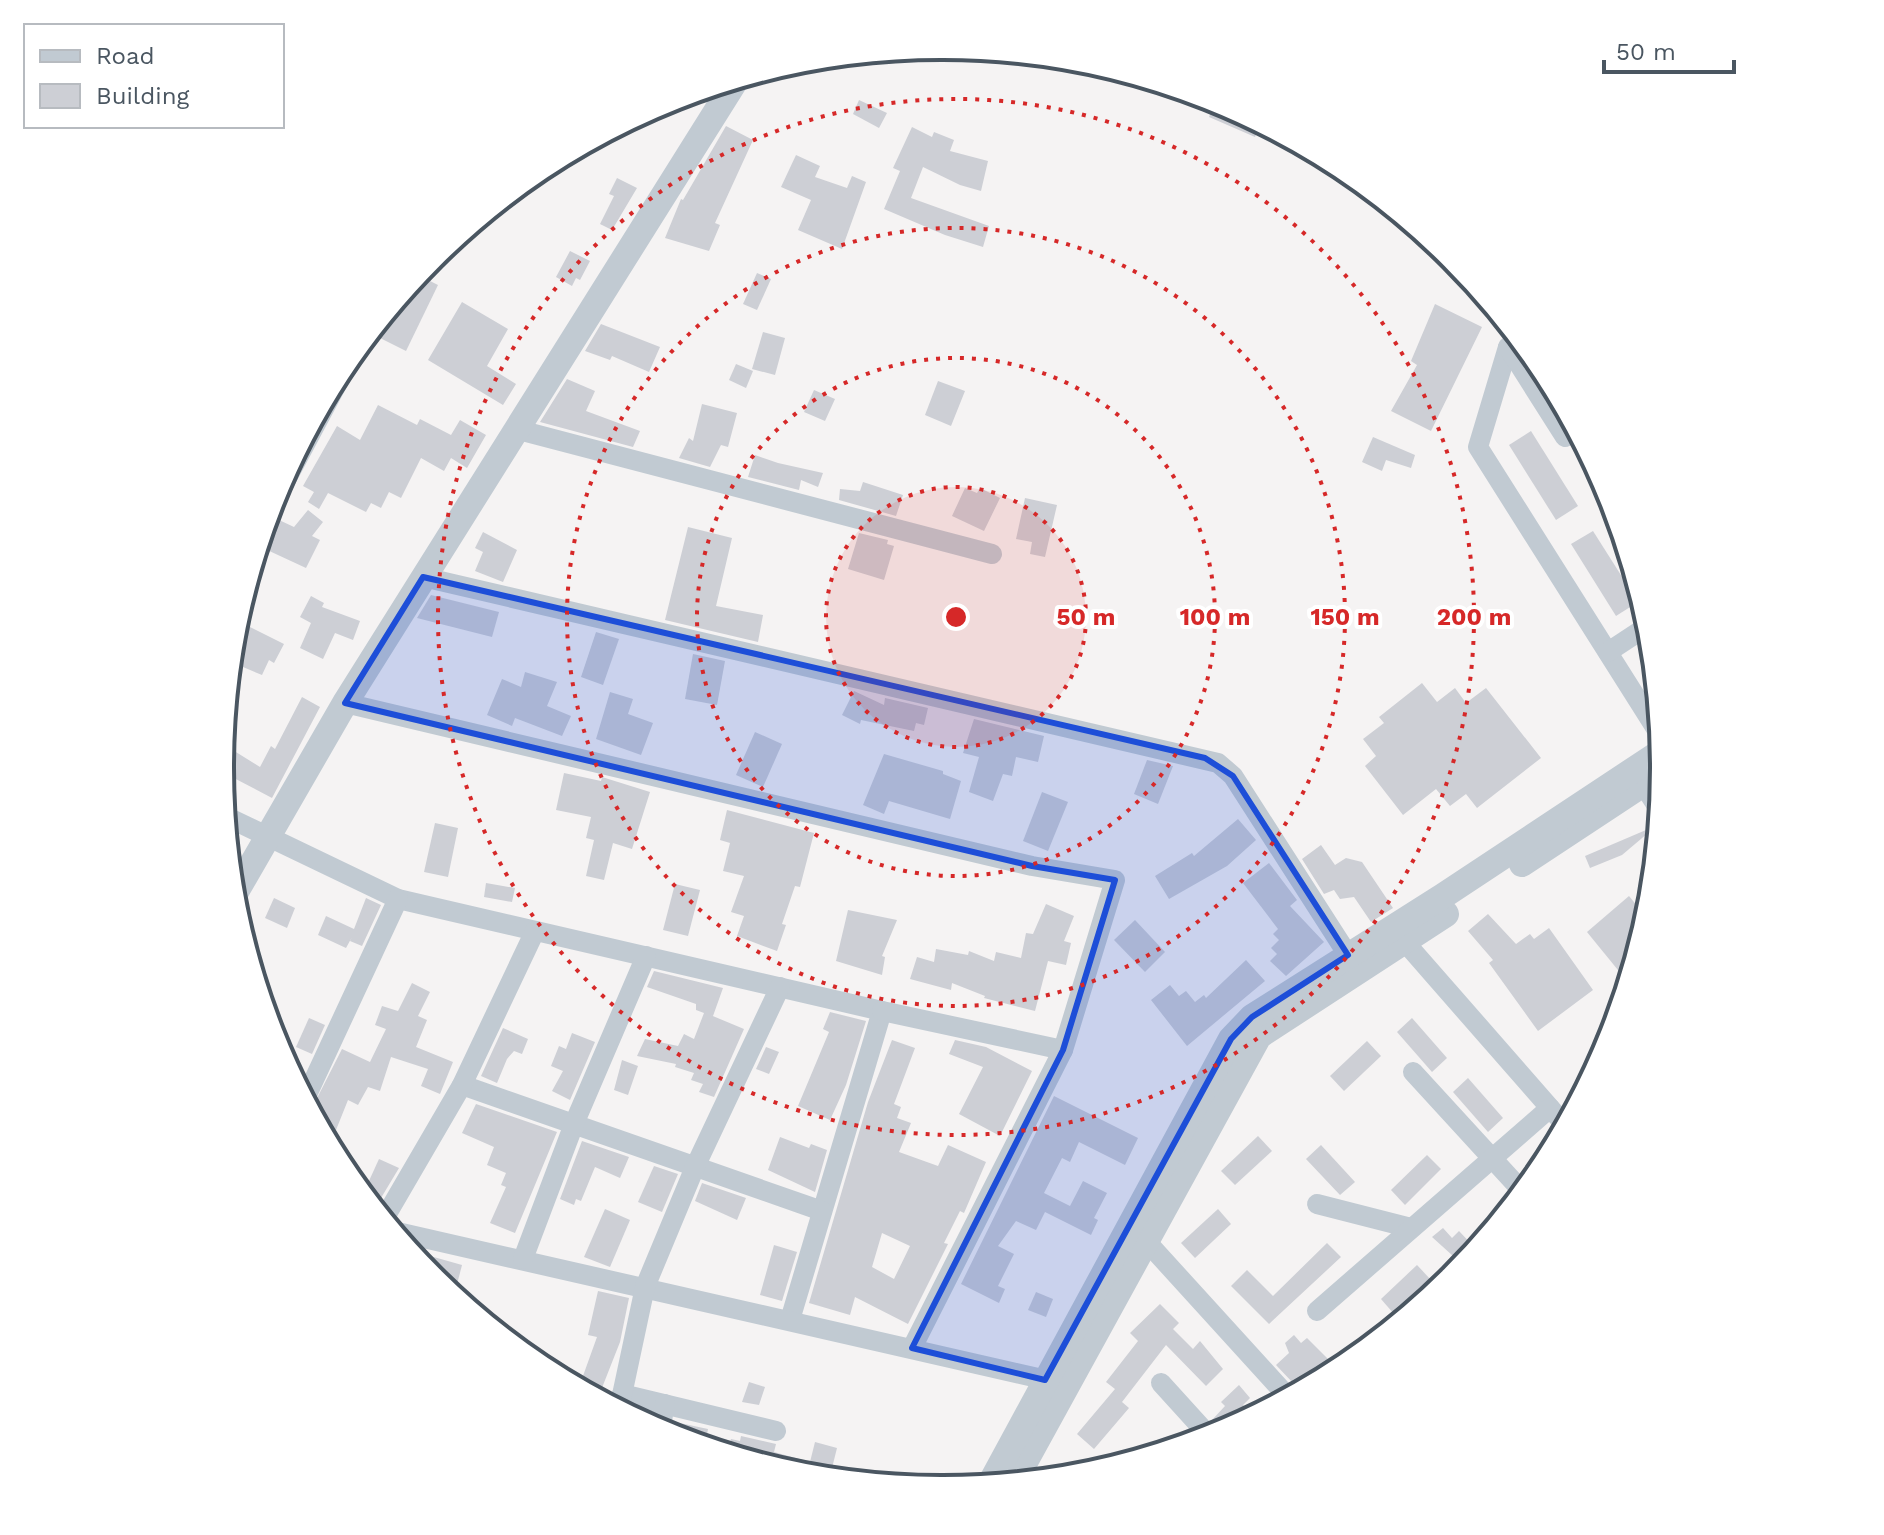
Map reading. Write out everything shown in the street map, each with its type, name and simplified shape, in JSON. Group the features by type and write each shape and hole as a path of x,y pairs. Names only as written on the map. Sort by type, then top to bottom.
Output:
{"street":[{"path":"244,878 345,703 727,94"},
{"path":"1512,349 1478,447 1647,715"},
{"path":"1536,384 1567,436"},
{"path":"515,429 992,554"},
{"path":"423,577 1218,763 1233,776 1348,955"},
{"path":"1608,652 1637,633"},
{"path":"345,703 1032,866 1115,880 1063,1050 912,1348"},
{"path":"1138,1232 1259,1036 1398,935 1646,775"},
{"path":"237,821 398,899 1063,1050"},
{"path":"311,1087 398,899"},
{"path":"390,1209 462,1085 535,931"},
{"path":"998,1472 1056,1382 1138,1232 1231,1039 1252,1017 1348,955 1398,935"},
{"path":"1398,935 1557,1116"},
{"path":"523,1259 574,1124 646,956"},
{"path":"621,1398 645,1287 695,1167 780,987"},
{"path":"790,1320 882,1011"},
{"path":"1413,1072 1514,1182"},
{"path":"462,1085 822,1211"},
{"path":"1317,1311 1550,1108"},
{"path":"1317,1204 1411,1228"},
{"path":"1138,1232 1280,1388"},
{"path":"411,1235 1056,1382"},
{"path":"1019,1470 1056,1382"},
{"path":"1161,1383 1200,1426"},
{"path":"630,1402 665,1404 776,1431"},
{"path":"663,1417 665,1404"}],"highlighted area":[{"path":"423,577 1205,758 1233,776 1348,955 1252,1017 1231,1039 1045,1380 912,1348 1063,1050 1115,880 1032,866 345,703"}],"building":[{"path":"859,100 887,113 879,128 853,114"},
{"path":"1211,113 1256,134 1255,137 1209,117"},
{"path":"726,126 753,140 715,223 720,225 709,251 665,238 681,199"},
{"path":"912,127 932,137 934,132 954,140 950,151 988,161 981,191 960,185 923,167 911,198 989,226 983,247 945,235 884,209 900,171 893,168"},
{"path":"796,155 820,166 815,177 847,188 852,176 866,182 842,249 798,230 811,200 781,187"},
{"path":"617,178 637,188 612,230 600,224 614,196 609,194"},
{"path":"570,251 590,261 580,280 576,278 572,286 556,277"},
{"path":"757,273 771,279 757,310 743,304"},
{"path":"429,281 438,285 406,351 380,338"},
{"path":"462,302 508,329 487,366 516,384 503,405 428,360"},
{"path":"1435,304 1482,327 1431,431 1391,411 1417,365 1411,361"},
{"path":"601,324 660,347 649,372 612,356 610,360 585,351"},
{"path":"763,332 785,338 775,375 752,369"},
{"path":"736,364 753,371 746,388 729,380"},
{"path":"567,379 595,391 586,411 640,431 633,447 540,422"},
{"path":"938,381 965,391 951,426 925,415"},
{"path":"814,390 835,399 825,421 804,412"},
{"path":"702,404 737,413 728,447 721,445 710,467 679,458 689,438 693,441"},
{"path":"378,405 417,425 420,419 451,435 460,420 486,435 467,468 451,458 444,471 421,458 401,498 389,492 381,508 371,503 366,512 328,493 319,509 308,502 314,492 303,486 337,426 360,440"},
{"path":"1531,431 1578,506 1556,520 1509,445"},
{"path":"1373,437 1415,455 1411,468 1386,460 1382,471 1362,462"},
{"path":"755,455 823,473 818,487 801,480 799,490 748,477"},
{"path":"863,482 903,495 896,516 839,500 840,489 860,491"},
{"path":"965,488 977,493 980,488 1000,498 984,531 952,516"},
{"path":"1025,498 1057,505 1045,557 1030,554 1032,542 1016,539"},
{"path":"308,510 323,522 312,536 320,540 306,568 269,551 279,520 294,527"},
{"path":"688,527 732,538 716,606 763,615 758,642 665,620"},
{"path":"1593,531 1624,579 1631,607 1616,616 1571,544"},
{"path":"483,532 517,550 503,582 475,571 483,552 475,548"},
{"path":"859,533 888,540 887,544 894,546 884,580 848,569"},
{"path":"431,595 499,612 492,637 417,618"},
{"path":"311,596 324,603 322,607 360,621 353,640 335,633 323,659 300,648 311,623 300,617"},
{"path":"249,626 284,644 274,663 269,660 262,675 243,667 242,670"},
{"path":"596,632 619,639 603,685 581,677"},
{"path":"693,654 725,661 717,705 685,699"},
{"path":"525,672 557,682 547,706 571,716 562,736 515,718 512,726 487,715 502,679 521,687"},
{"path":"1422,683 1437,702 1455,688 1466,703 1486,688 1541,758 1477,808 1466,794 1450,806 1436,789 1403,815 1365,766 1376,756 1363,739 1384,723 1379,717"},
{"path":"854,691 884,705 885,698 928,708 924,725 916,723 914,731 861,720 860,724 842,715"},
{"path":"610,692 633,699 628,714 653,723 641,755 596,739"},
{"path":"302,697 320,707 272,798 234,778 235,751 260,767 271,746 275,749"},
{"path":"974,719 1044,736 1038,762 1016,757 1012,776 1003,774 993,801 969,792 979,757 963,753"},
{"path":"755,732 782,744 763,787 736,775"},
{"path":"884,754 943,771 943,774 961,781 950,819 889,801 884,814 863,805"},
{"path":"1147,760 1173,766 1158,804 1134,794"},
{"path":"564,773 601,781 602,777 650,792 632,849 613,843 604,880 586,876 594,840 586,838 591,817 556,810"},
{"path":"1042,792 1068,802 1048,851 1023,841"},
{"path":"727,810 814,833 800,887 795,886 782,924 786,925 777,951 737,936 744,916 731,912 744,876 723,871 730,843 720,840"},
{"path":"1238,819 1256,840 1227,866 1169,899 1155,876 1192,853 1194,856"},
{"path":"435,823 458,828 448,877 424,872"},
{"path":"1646,830 1646,835 1622,855 1590,868 1585,856"},
{"path":"1321,845 1335,865 1346,858 1362,862 1393,908 1371,922 1354,897 1340,899 1334,890 1324,894 1302,859"},
{"path":"1269,863 1297,900 1290,906 1324,942 1286,976 1270,961 1277,954 1271,948 1279,940 1273,934 1278,929 1243,883"},
{"path":"486,883 515,888 512,902 484,897"},
{"path":"675,884 700,890 688,936 663,930"},
{"path":"1629,896 1636,905 1619,971 1587,932"},
{"path":"274,898 295,908 287,928 265,918"},
{"path":"366,898 381,905 362,946 350,941 352,937 346,948 318,935 326,916 354,929"},
{"path":"1046,904 1074,916 1064,941 1071,943 1066,965 1048,961 1035,1011 984,998 952,983 951,990 910,979 917,957 934,962 936,949 968,955 969,951 994,961 996,952 1021,958 1026,933 1033,934"},
{"path":"848,910 897,920 882,956 885,957 882,975 836,961"},
{"path":"1488,914 1516,944 1530,934 1534,939 1549,928 1593,990 1538,1031 1489,963 1493,960 1468,931"},
{"path":"1135,920 1165,952 1145,972 1114,940"},
{"path":"1246,960 1265,981 1187,1046 1151,1000 1170,985 1179,996 1186,991 1195,1002 1204,995 1206,998"},
{"path":"654,971 723,988 713,1016 708,1014 744,1029 714,1097 699,1092 703,1084 691,1080 694,1073 675,1067 676,1064 637,1056 645,1039 678,1046 684,1034 694,1039 704,1013 696,1010 696,1004 647,987"},
{"path":"412,983 430,992 418,1016 427,1020 416,1047 453,1062 440,1094 421,1086 428,1069 391,1057 380,1091 368,1087 358,1105 348,1100 334,1129 317,1098 342,1049 370,1062 386,1029 375,1025 382,1006 398,1011"},
{"path":"830,1012 866,1021 846,1085 830,1120 798,1106 829,1032 823,1029"},
{"path":"309,1018 325,1025 312,1054 296,1047"},
{"path":"1412,1018 1447,1058 1432,1072 1397,1032"},
{"path":"503,1028 528,1039 522,1054 514,1051 507,1059 497,1083 481,1076"},
{"path":"572,1033 595,1042 570,1100 552,1091 563,1071 551,1066 559,1046 566,1049"},
{"path":"892,1040 915,1048 894,1104 901,1107 897,1118 911,1123 899,1152 938,1166 948,1145 986,1162 964,1213 960,1211 944,1243 948,1244 908,1324 855,1297 850,1315 809,1303 868,1102","holes":["882,1233 910,1246 894,1279 872,1267"]},
{"path":"955,1040 986,1047 1032,1071 1000,1136 959,1114 983,1067 949,1054"},
{"path":"1367,1041 1381,1056 1344,1091 1330,1076"},
{"path":"766,1047 779,1052 769,1074 756,1069"},
{"path":"622,1060 638,1066 628,1095 614,1090"},
{"path":"1468,1078 1503,1118 1488,1132 1453,1092"},
{"path":"1054,1096 1138,1138 1125,1165 1079,1142 1070,1162 1062,1158 1044,1193 1070,1206 1083,1181 1107,1193 1094,1218 1098,1220 1091,1235 1045,1212 1036,1230 1016,1221 998,1246 1014,1254 998,1286 1005,1289 999,1303 961,1284"},
{"path":"476,1104 557,1132 515,1233 490,1223 506,1187 501,1185 506,1173 487,1165 494,1147 462,1133"},
{"path":"1258,1136 1272,1151 1235,1185 1221,1171"},
{"path":"780,1137 809,1148 811,1144 827,1150 815,1192 768,1170"},
{"path":"582,1141 629,1157 620,1178 595,1167 581,1201 576,1199 574,1205 560,1199"},
{"path":"1321,1145 1355,1182 1340,1195 1306,1159"},
{"path":"1427,1155 1441,1169 1405,1205 1391,1190"},
{"path":"379,1159 399,1168 381,1198 369,1181"},
{"path":"654,1166 678,1174 662,1212 638,1202"},
{"path":"702,1183 746,1198 737,1220 695,1201"},
{"path":"605,1209 630,1220 610,1267 584,1257"},
{"path":"1218,1209 1231,1224 1195,1258 1181,1243"},
{"path":"1443,1228 1452,1238 1459,1231 1468,1240 1453,1256 1432,1237"},
{"path":"1327,1243 1341,1257 1269,1324 1231,1286 1247,1270 1273,1296"},
{"path":"774,1245 797,1252 782,1301 760,1295"},
{"path":"431,1256 462,1265 458,1282"},
{"path":"1417,1265 1430,1279 1393,1312 1381,1299"},
{"path":"598,1291 629,1298 620,1342 602,1388 583,1377 597,1337 588,1335"},
{"path":"1036,1292 1053,1299 1046,1317 1028,1310"},
{"path":"1160,1304 1179,1323 1173,1329 1193,1349 1200,1341 1223,1369 1206,1386 1166,1345 1122,1402 1129,1408 1094,1449 1077,1434 1115,1389 1106,1382 1138,1341 1130,1333"},
{"path":"1294,1335 1301,1343 1307,1338 1329,1360 1292,1382 1276,1365 1289,1353 1285,1343"},
{"path":"749,1382 765,1387 759,1405 742,1402"},
{"path":"1239,1385 1250,1398 1245,1407 1213,1421 1225,1406 1221,1402"},
{"path":"675,1422 708,1429 707,1434"},
{"path":"741,1436 776,1444 774,1452 810,1462 815,1442 837,1448 833,1466 804,1461 759,1451 730,1442 731,1439 740,1441"}]}
